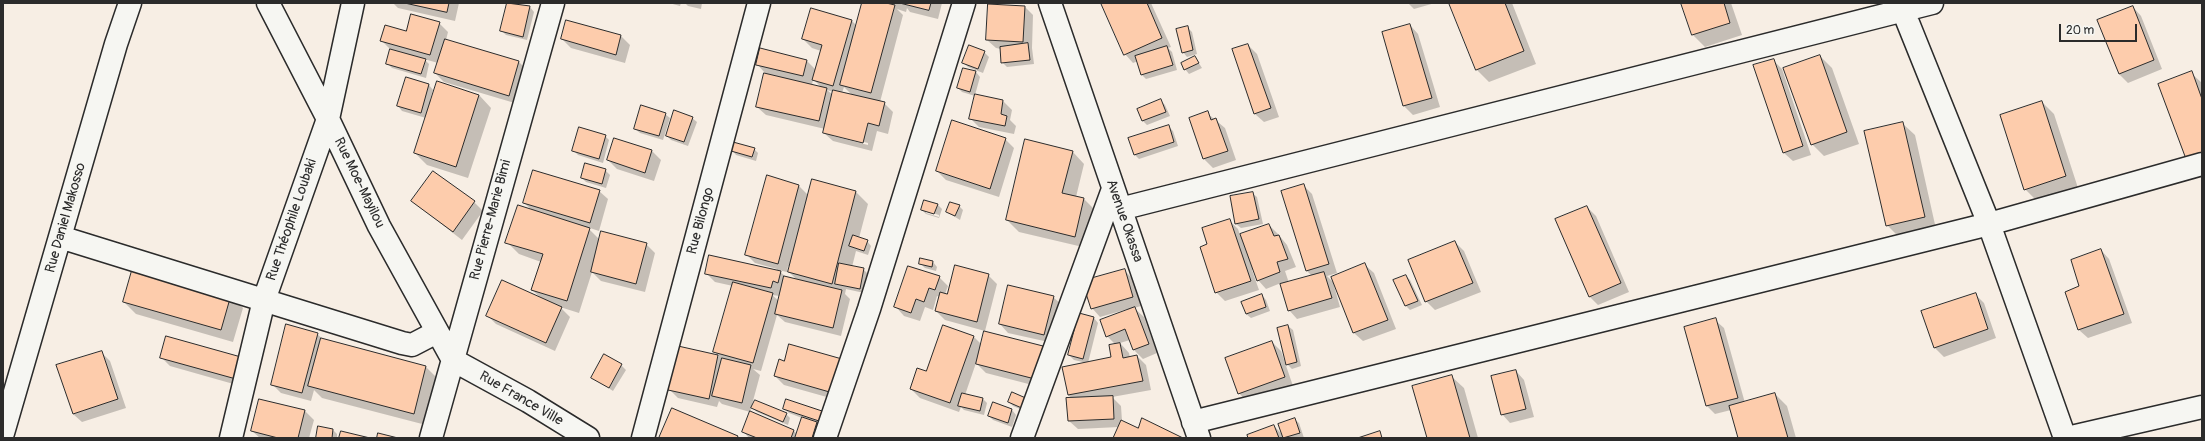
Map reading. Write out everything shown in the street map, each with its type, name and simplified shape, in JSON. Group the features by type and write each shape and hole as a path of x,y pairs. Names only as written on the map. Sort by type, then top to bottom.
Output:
{"street":[{"name":"Rue Daniel Makosso","path":"3,433 116,44 130,3"},
{"name":"Rue Moe-Mayilou","path":"268,3 328,119 379,226 453,360"},
{"name":"Rue Théophile Loubaki","path":"231,438 264,300 328,119 353,3"},
{"name":"Rue Pierre-Marie Bimi","path":"431,438 553,3"},
{"name":"Rue Bilongo","path":"642,438 759,3"},
{"path":"825,438 869,308 964,3"},
{"name":"Avenue Okassa","path":"1050,3 1196,430"},
{"path":"1022,438 1116,199 1901,7 1932,3"},
{"path":"1901,7 1989,224 2066,438 2202,407"},
{"path":"1196,430 1989,224 2202,164"},
{"path":"60,237 412,345 437,332"},
{"name":"Rue France Ville","path":"453,360 528,401 588,438"}],"building":[{"path":"405,3 449,3 447,12"},
{"path":"507,3 530,6 523,37 500,31"},
{"path":"862,3 886,3 895,5 871,93 840,85"},
{"path":"900,3 931,3 929,10"},
{"path":"1101,3 1147,3 1162,38 1124,55"},
{"path":"1449,3 1505,3 1524,51 1476,70"},
{"path":"1681,3 1724,3 1730,23 1692,35"},
{"path":"988,4 1025,6 1023,42 986,40"},
{"path":"2133,6 2154,60 2119,74 2097,20"},
{"path":"811,8 852,20 833,86 812,80 822,45 802,39"},
{"path":"411,14 440,22 430,55 380,41 385,25 406,31"},
{"path":"566,20 621,35 616,55 561,39"},
{"path":"1410,24 1432,98 1403,106 1382,32"},
{"path":"1188,26 1193,50 1182,53 1176,29"},
{"path":"445,39 519,61 509,96 434,73"},
{"path":"1028,43 1030,60 1001,63 1000,47"},
{"path":"1248,44 1271,108 1254,114 1232,49"},
{"path":"969,45 985,51 978,69 962,63"},
{"path":"1167,46 1173,65 1141,75 1135,56"},
{"path":"760,48 807,60 803,76 756,65"},
{"path":"390,49 426,59 421,74 386,64"},
{"path":"1820,55 1847,132 1811,145 1783,68"},
{"path":"1195,56 1199,63 1184,70 1181,63"},
{"path":"1774,59 1803,146 1783,153 1753,65"},
{"path":"963,68 976,71 970,92 957,88"},
{"path":"2192,71 2202,99 2202,162 2189,167 2158,84"},
{"path":"764,73 827,88 819,121 756,107"},
{"path":"406,77 429,84 421,113 397,106"},
{"path":"437,81 479,95 456,167 414,153"},
{"path":"833,90 885,102 879,126 868,123 863,143 823,133"},
{"path":"975,94 1003,100 1001,114 1007,116 1005,126 969,119"},
{"path":"1161,99 1166,112 1142,121 1137,109"},
{"path":"2042,101 2066,176 2024,190 2000,115"},
{"path":"641,105 666,113 659,136 634,129"},
{"path":"674,110 693,117 684,142 666,136"},
{"path":"1208,111 1211,120 1216,118 1228,151 1203,159 1189,118"},
{"path":"952,120 1006,138 990,189 936,171"},
{"path":"1903,122 1925,217 1886,226 1864,131"},
{"path":"1169,125 1174,142 1134,155 1128,138"},
{"path":"579,127 606,135 599,159 572,151"},
{"path":"614,138 652,150 645,173 607,160"},
{"path":"1025,139 1073,151 1062,193 1084,198 1075,237 1006,220"},
{"path":"733,142 755,148 752,157 731,151"},
{"path":"585,163 606,169 602,184 581,178"},
{"path":"533,170 600,190 590,223 523,203"},
{"path":"433,171 475,201 453,232 411,201"},
{"path":"767,175 799,185 778,264 745,255"},
{"path":"812,179 856,191 832,284 788,272"},
{"path":"1304,184 1329,264 1306,271 1281,191"},
{"path":"1253,192 1259,219 1235,224 1230,196"},
{"path":"924,200 938,204 934,214 921,210"},
{"path":"950,202 960,205 955,216 946,212"},
{"path":"518,205 590,228 567,301 531,290 543,254 505,243"},
{"path":"1587,206 1621,283 1589,297 1555,219"},
{"path":"1230,219 1251,281 1215,293 1200,247 1207,244 1202,228"},
{"path":"1269,224 1274,236 1279,235 1288,259 1277,262 1280,272 1257,281 1240,234"},
{"path":"601,231 647,243 636,284 591,272"},
{"path":"853,235 868,240 864,251 849,246"},
{"path":"1455,241 1473,283 1425,302 1408,260"},
{"path":"2101,249 2124,314 2078,330 2065,292 2079,286 2071,260"},
{"path":"709,255 781,271 778,283 773,281 771,288 705,274"},
{"path":"920,258 933,261 932,267 919,264"},
{"path":"839,263 864,268 860,289 835,284"},
{"path":"1365,263 1388,320 1353,333 1331,277"},
{"path":"955,265 989,274 977,322 935,311 940,292 947,294"},
{"path":"908,266 940,276 935,290 929,288 924,302 916,299 911,313 894,307"},
{"path":"133,267 231,295 221,330 123,302"},
{"path":"1125,269 1133,297 1091,309 1082,281"},
{"path":"1324,272 1332,298 1288,311 1280,284"},
{"path":"1406,275 1418,301 1405,306 1393,280"},
{"path":"784,276 842,290 833,328 775,314"},
{"path":"502,280 562,307 546,343 486,316"},
{"path":"733,282 773,293 753,363 713,352"},
{"path":"1008,285 1054,296 1044,335 999,324"},
{"path":"1976,293 1988,329 1934,348 1921,311"},
{"path":"1262,294 1266,307 1246,314 1241,302"},
{"path":"1135,307 1149,344 1133,350 1125,329 1106,337 1100,320"},
{"path":"1079,313 1094,317 1083,359 1068,355"},
{"path":"1716,318 1738,398 1706,406 1684,327"},
{"path":"286,324 318,333 302,393 271,385"},
{"path":"943,325 974,336 950,403 910,389 917,368 926,371"},
{"path":"1288,325 1297,362 1286,365 1277,328"},
{"path":"984,331 1043,346 1035,379 976,364"},
{"path":"166,336 241,357 236,379 160,358"},
{"path":"321,338 426,366 414,414 308,386"},
{"path":"1272,341 1285,377 1238,394 1225,358"},
{"path":"1120,343 1123,358 1137,355 1143,381 1068,395 1062,367 1111,357 1109,345"},
{"path":"789,344 842,359 833,393 774,376 779,359 784,361"},
{"path":"678,346 718,355 709,399 668,390"},
{"path":"102,351 118,399 73,414 56,365"},
{"path":"604,354 622,364 609,388 591,378"},
{"path":"722,358 751,365 742,403 712,396"},
{"path":"1516,370 1526,409 1501,415 1491,376"},
{"path":"1452,375 1470,438 1427,438 1412,386"},
{"path":"1012,392 1028,399 1024,409 1008,402"},
{"path":"962,393 983,398 980,411 958,406"},
{"path":"1775,393 1788,438 1738,438 1729,406"},
{"path":"1113,396 1114,419 1068,421 1066,398"},
{"path":"259,399 305,410 298,438 278,438 251,431"},
{"path":"786,399 825,412 822,422 783,409"},
{"path":"755,400 787,413 783,422 751,408"},
{"path":"993,402 1012,409 1008,423 988,416"},
{"path":"672,408 738,436 737,438 659,438"},
{"path":"750,411 794,430 791,438 757,438 742,432"},
{"path":"802,417 817,422 812,438 795,438"},
{"path":"1142,418 1183,438 1113,438 1121,420 1138,428"},
{"path":"1295,418 1300,433 1283,438 1278,424"},
{"path":"1274,425 1279,438 1248,438 1247,435"},
{"path":"318,426 333,429 332,438 316,438"},
{"path":"341,431 370,438 339,438"},
{"path":"1380,431 1382,438 1358,438"},
{"path":"378,433 398,438 377,438"}]}
